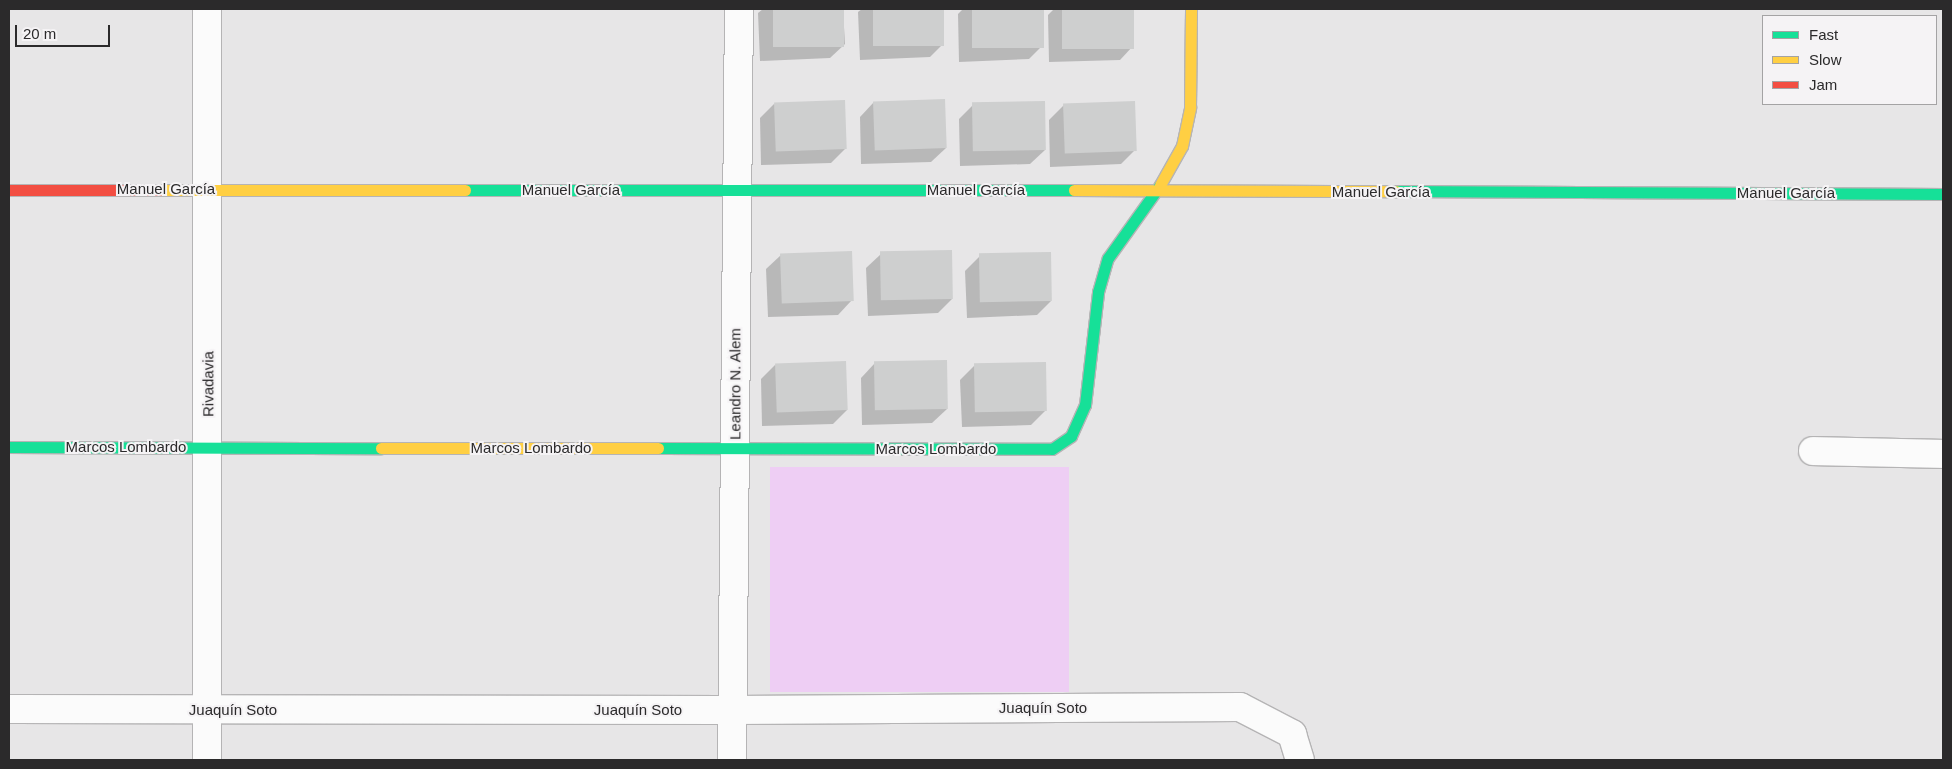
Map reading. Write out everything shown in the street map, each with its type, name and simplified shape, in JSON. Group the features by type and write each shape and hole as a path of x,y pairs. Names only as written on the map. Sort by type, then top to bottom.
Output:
{"street":[{"name":"Rivadavia","path":"207,9 209,189 207,760"},
{"name":"Leandro N. Alem","path":"732,760 739,9"},
{"path":"1157,190 1182,146 1190,107 1191,9"},
{"name":"Manuel García","path":"9,190 1157,190 1943,194"},
{"name":"Marcos Lombardo","path":"9,446 1052,449 1071,436 1085,405 1098,292 1108,258 1157,190"},
{"path":"1813,450 1943,454"},
{"name":"Juaquín Soto","path":"9,709 733,710 1240,707 1292,734 1300,760"}],"shaded area":[{"path":"770,467 1069,467 1069,692 770,692"}],"building":[{"path":"773,9 844,9 844,47 773,47"},
{"path":"873,9 944,9 944,46 873,46"},
{"path":"972,9 1044,9 1044,48 972,48"},
{"path":"1062,9 1134,9 1134,49 1062,49"},
{"path":"945,99 947,148 875,150 873,102"},
{"path":"845,100 847,149 776,151 774,102"},
{"path":"1045,101 1046,150 973,151 972,102"},
{"path":"1135,101 1137,151 1065,153 1063,104"},
{"path":"952,250 953,299 881,300 880,251"},
{"path":"852,251 854,301 782,303 780,254"},
{"path":"1051,252 1052,301 980,302 979,253"},
{"path":"947,360 948,409 875,410 874,361"},
{"path":"846,361 848,410 777,412 775,363"},
{"path":"1046,362 1047,411 975,412 974,363"}],"traffic: fast":[{"path":"658,448 1052,449 1071,436 1085,405 1098,292 1108,258 1160,185"},
{"path":"465,190 1074,190"},
{"path":"1396,191 1943,194"},
{"path":"9,447 381,448"}],"traffic: slow":[{"path":"1160,185 1182,146 1190,107 1191,9"},
{"path":"159,190 465,190"},
{"path":"1074,190 1396,191"},
{"path":"381,448 658,448"}],"traffic: jam":[{"path":"9,190 159,190"}]}
